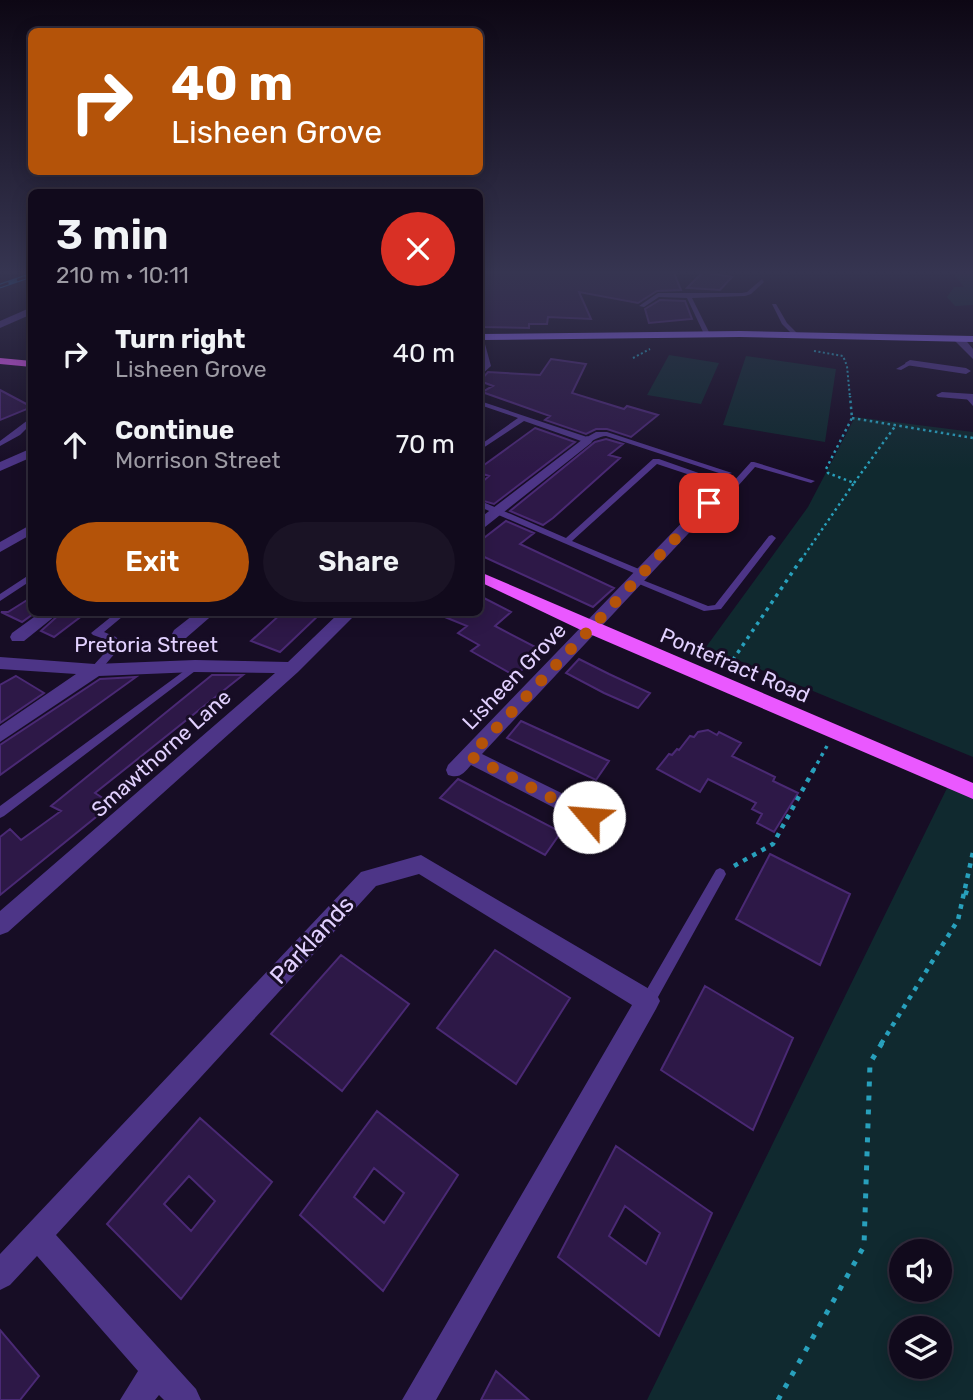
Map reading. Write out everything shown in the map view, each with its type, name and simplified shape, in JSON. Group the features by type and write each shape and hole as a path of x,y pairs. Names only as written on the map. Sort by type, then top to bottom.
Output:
{"main road":[{"path":"1,360 28,357"},
{"path":"1,360 28,363"},
{"name":"Pontefract Road","path":"483,578 591,628 973,791"}],"street":[{"path":"936,338 973,339"},
{"path":"958,339 973,356"},
{"path":"910,363 970,372"},
{"path":"942,394 971,399"},
{"path":"483,522 587,440"},
{"path":"0,467 28,454"},
{"name":"Lisheen Grove","path":"455,770 640,578 727,479"},
{"path":"0,548 28,530"},
{"path":"18,636 46,616"},
{"path":"180,634 203,616"},
{"name":"Smawthorne Lane","path":"0,925 292,668 346,616"},
{"name":"Pretoria Street","path":"0,663 95,670 195,666 292,668"},
{"path":"0,735 95,670"},
{"name":"Lisheen Grove","path":"470,756 589,817"},
{"name":"Parklands","path":"0,1275 369,878 421,864 648,1001"},
{"path":"418,1400 648,1001"},
{"path":"37,1235 185,1400"},
{"path":"136,1400 158,1369"}],"lane":[{"path":"899,369 910,363"},
{"path":"483,403 587,440 599,434 607,434 735,484 754,464 811,481"},
{"path":"483,446 523,418"},
{"path":"0,444 28,423"},
{"path":"567,541 656,461 727,479"},
{"path":"483,505 567,541 707,608 718,607 772,538"},
{"path":"0,598 28,579"},
{"path":"95,670 117,645 113,639 96,633 119,616"},
{"path":"0,813 195,666"},
{"path":"648,1001 720,874"}],"path":[{"path":"843,356 847,366 852,418 826,469 828,473 854,483"},
{"path":"852,418 973,438"},
{"path":"724,675 896,425"},
{"path":"720,874 773,845 828,744"},
{"path":"778,1400 864,1246 870,1063 958,920 973,852"},
{"path":"964,892 973,895"}],"green space":[{"path":"669,355 719,363 701,404 647,395"},
{"path":"746,356 836,369 825,442 723,425"},
{"path":"855,417 973,432 973,757 706,647 808,507"},
{"path":"950,782 973,791 973,1400 647,1400"}],"building":[{"path":"551,359 586,364 572,393 624,409 627,406 658,415 631,437 607,429 596,429 586,434 545,420 550,416 483,392 493,386 483,382 488,372 540,375"},
{"path":"0,390 28,405 28,409 0,420"},
{"path":"535,428 575,442 494,504 483,501 483,481 489,476 483,474 483,466"},
{"path":"606,439 623,444 609,455 620,458 553,518 543,525 510,511 595,442"},
{"path":"506,521 534,533 520,544 614,588 593,607 483,556 483,539"},
{"path":"483,598 511,612 495,626 543,651 515,676 471,651 479,645 458,633 467,626 442,616 483,616"},
{"path":"28,600 28,616 30,616 22,622 1,612 8,612"},
{"path":"58,616 82,616 54,637 41,631"},
{"path":"279,616 318,616 280,652 251,641"},
{"path":"579,659 650,693 638,708 604,693 566,673"},
{"path":"212,675 243,675 95,793 112,804 0,895 0,837 10,829 21,840 61,811 51,806"},
{"path":"16,676 44,693 0,723 0,685"},
{"path":"136,677 0,775 0,745 100,679"},
{"path":"521,721 609,761 596,780 507,738"},
{"path":"708,730 717,735 719,732 741,743 732,756 775,777 773,781 798,793 774,832 757,823 762,814 752,809 756,803 708,779 700,792 657,769 669,754 679,750 690,736 694,737 698,732"},
{"path":"458,779 561,832 545,855 440,798"},
{"path":"770,854 850,894 820,965 736,919"},
{"path":"495,950 570,998 516,1084 437,1028"},
{"path":"341,955 409,1004 342,1091 271,1034"},
{"path":"705,986 793,1038 753,1130 661,1070"},
{"path":"377,1111 458,1175 383,1291 300,1215","holes":["374,1168 404,1193 384,1223 354,1197"]},
{"path":"200,1118 272,1182 181,1299 107,1224","holes":["189,1176 215,1201 191,1231 164,1204"]},
{"path":"616,1146 712,1213 659,1336 558,1257","holes":["625,1206 660,1233 646,1264 609,1236"]},
{"path":"0,1330 39,1376 20,1400 0,1400"},
{"path":"496,1371 529,1400 481,1400"}],"route":[{"path":"589,817 470,756 709,503"}]}
